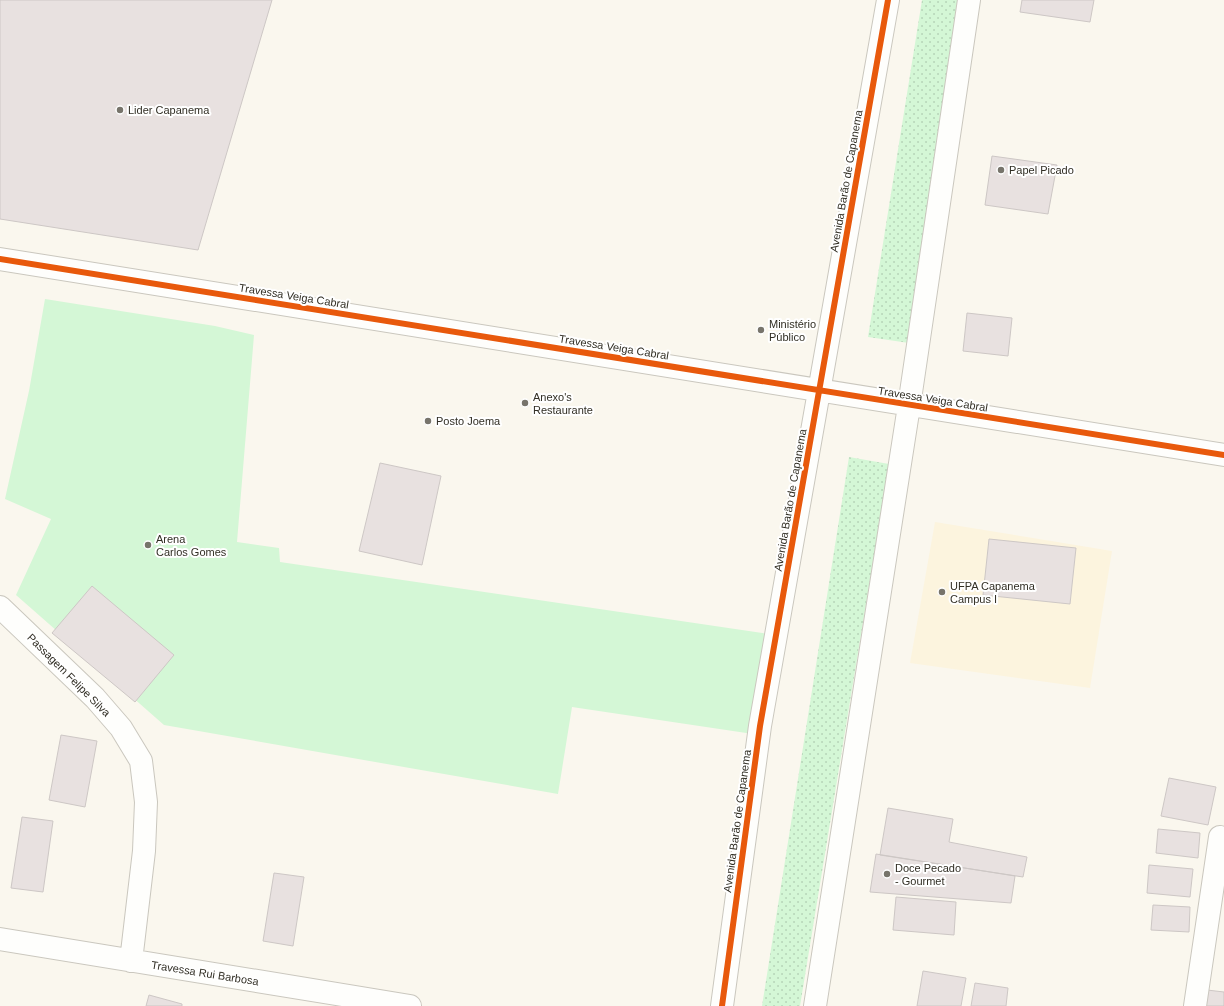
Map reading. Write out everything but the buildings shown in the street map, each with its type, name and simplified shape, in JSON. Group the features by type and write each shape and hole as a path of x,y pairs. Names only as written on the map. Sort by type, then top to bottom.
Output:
{"street":[{"name":"Avenida Barão de Capanema","path":"722,1006 760,726 888,0"},
{"path":"815,1006 909,406 969,0"},
{"name":"Travessa Veiga Cabral","path":"0,259 819,390 909,406 1224,455"},
{"name":"Passagem Felipe Silva","path":"0,607 95,698 121,728 141,761 146,802 144,851 131,961"},
{"path":"1195,1006 1220,838"},
{"name":"Travessa Rui Barbosa","path":"0,939 410,1006"}],"shaded area":[{"path":"935,522 1112,551 1090,688 910,663"}],"green space":[{"path":"922,0 963,0 909,343 868,337"},
{"name":"Arena Carlos Gomes","path":"45,299 215,326 254,335 237,542 279,548 280,562 769,634 753,734 572,707 558,794 164,725 16,595 51,519 5,499 29,391"},
{"path":"849,457 889,464 800,1006 762,1006"}],"cycle path":[{"path":"722,1006 760,726 888,0"},
{"path":"0,259 1224,455"}],"place":[{"name":"Lider Capanema","path":"120,110"},
{"name":"Papel Picado","path":"1001,170"},
{"name":"Ministério Público","path":"761,330"},
{"name":"Anexo's Restaurante","path":"525,403"},
{"name":"Posto Joema","path":"428,421"},
{"name":"Arena Carlos Gomes","path":"148,545"},
{"name":"UFPA Capanema Campus I","path":"942,592"},
{"name":"Doce Pecado - Gourmet","path":"887,874"}]}
